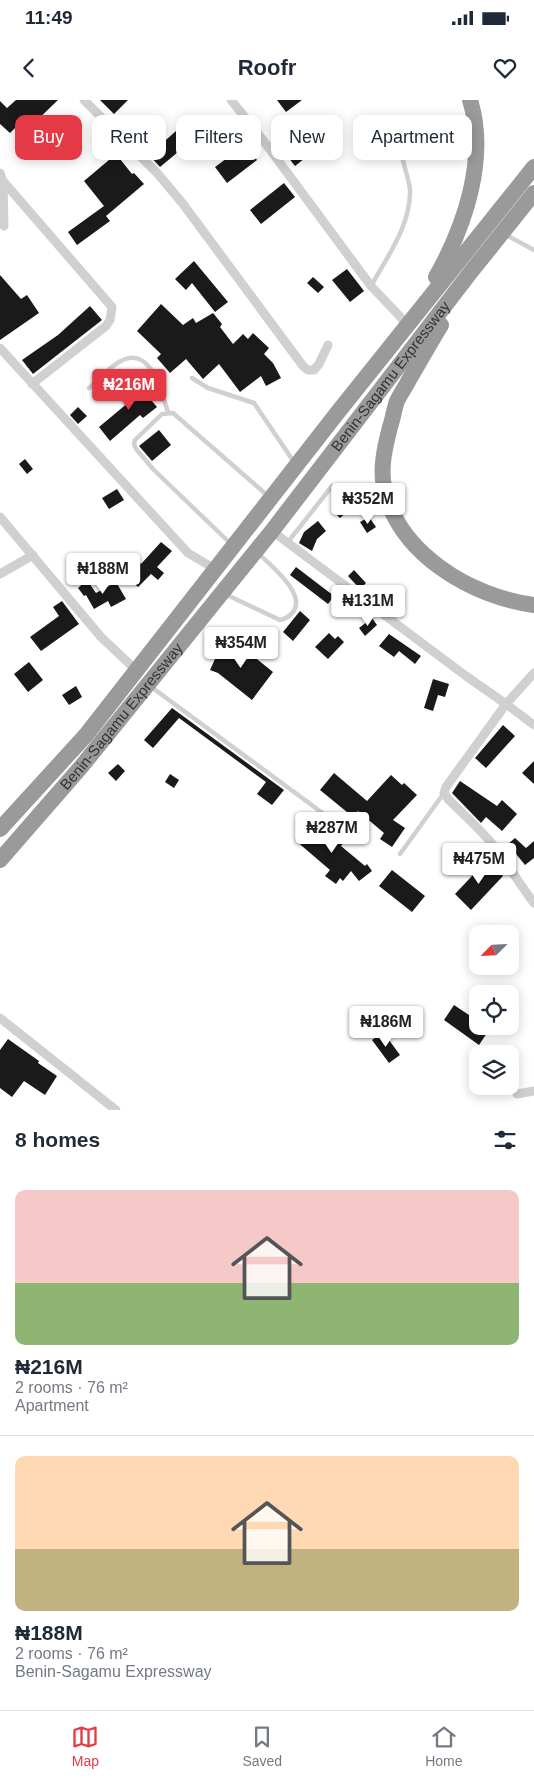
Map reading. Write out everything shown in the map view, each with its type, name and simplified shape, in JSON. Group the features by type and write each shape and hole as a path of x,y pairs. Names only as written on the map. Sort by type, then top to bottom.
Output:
{"highway":[{"path":"408,324 450,252 470,194 475,163 475,118 470,100"},
{"path":"0,829 86,735 270,498 534,167"},
{"name":"Benin-Sagamu Expressway","path":"0,860 81,768 256,550 534,193"},
{"path":"470,274 397,402 386,442 383,469 384,488 402,528 418,550 434,564 466,584 492,596 534,606"}],"street":[{"path":"84,100 158,174 183,204 303,366 308,370 314,370 328,345"},
{"path":"230,100 263,140 371,286 408,324"},
{"path":"1,177 4,226"},
{"path":"1,177 112,307 110,320 106,326 32,384"},
{"path":"0,348 188,553 215,569"},
{"path":"0,517 101,638 136,670"},
{"path":"272,530 534,726"},
{"path":"0,574 33,556"},
{"path":"534,673 506,704 446,787 444,793 493,845 534,903"},
{"path":"0,1018 116,1110"},
{"path":"519,1094 534,1091"}],"lane":[{"path":"371,286 400,234 407,214 410,190 403,160"},
{"path":"503,233 533,247"},
{"path":"89,388 119,362 129,358 137,358 145,363 157,378 168,412"},
{"path":"192,378 208,388 254,403 296,466"},
{"path":"233,546 154,470 136,449 135,440 162,414 173,413 270,498"},
{"path":"288,542 332,486"},
{"path":"221,592 280,620 290,616 297,608 298,600 294,591 256,550"},
{"path":"147,684 332,820"},
{"path":"400,854 444,793"}],"building":[{"path":"16,100 58,100 42,115 15,115 15,128 10,133 0,124 0,101 7,108"},
{"path":"100,100 128,100 114,114"},
{"path":"277,100 302,100 286,112"},
{"path":"176,131 176,154 160,167 154,160 166,160 166,140"},
{"path":"109,160 121,160 132,174 134,173 144,184 106,216 110,221 77,245 68,232 104,206 84,181"},
{"path":"224,160 257,160 227,183 215,167"},
{"path":"290,160 303,160 295,166"},
{"path":"284,183 295,197 261,224 250,210"},
{"path":"194,261 228,302 215,312 192,283 186,290 175,279"},
{"path":"347,269 364,291 350,302 332,280"},
{"path":"0,275 21,299 27,295 39,313 0,340"},
{"path":"313,277 324,287 318,293 307,283"},
{"path":"161,304 183,325 193,318 196,323 213,313 222,324 220,327 233,344 243,334 248,339 253,333 269,348 264,354 273,363 281,378 266,386 261,376 240,392 219,364 203,379 186,359 170,373 157,358 161,354 137,331"},
{"path":"90,306 102,320 33,374 22,360 58,335"},
{"path":"135,381 157,407 143,418 140,415 110,441 99,427 129,402 121,393"},
{"path":"78,407 87,416 78,424 70,415"},
{"path":"159,430 171,445 152,461 139,446"},
{"path":"25,459 33,469 27,474 19,464"},
{"path":"117,489 124,500 109,509 102,498"},
{"path":"339,504 347,512 340,518 332,510"},
{"path":"369,517 376,527 367,533 360,522"},
{"path":"318,521 326,531 317,539 312,551 299,543 304,532"},
{"path":"161,542 172,551 157,567 164,573 158,580 151,574 138,587 120,571 130,565 126,560 134,555 141,564"},
{"path":"296,567 334,596 328,604 290,575"},
{"path":"354,570 366,583 360,589 348,576"},
{"path":"87,580 96,593 116,582 126,599 111,607 108,601 94,609 86,595 84,596 78,588"},
{"path":"62,601 79,624 41,651 30,637 59,616 53,607"},
{"path":"300,611 310,620 293,641 283,632"},
{"path":"372,618 377,625 365,636 359,628"},
{"path":"329,633 335,639 338,636 344,642 328,659 315,647"},
{"path":"389,634 421,656 415,664 399,651 394,657 379,646"},
{"path":"228,639 247,651 273,672 252,700 218,673 210,670"},
{"path":"29,662 43,680 28,692 14,674"},
{"path":"433,679 449,684 445,697 438,695 433,711 424,708"},
{"path":"76,686 82,697 69,705 62,695"},
{"path":"172,708 284,790 272,805 257,794 266,782 179,718 153,748 144,740"},
{"path":"503,725 515,736 486,768 475,758"},
{"path":"534,761 534,784 522,773"},
{"path":"118,764 125,771 116,781 108,773"},
{"path":"334,773 367,801 391,775 402,785 404,783 417,795 393,820 405,828 392,847 380,839 384,833 358,811 353,817 320,790"},
{"path":"170,774 179,780 174,788 165,782"},
{"path":"460,781 497,806 502,800 517,814 502,831 486,817 481,823 452,793"},
{"path":"309,823 329,840 338,828 348,837 341,846 365,866 367,864 372,871 359,881 351,871 343,881 340,878 336,884 325,876 330,870 295,840"},
{"path":"515,838 526,848 534,841 534,858 525,865 508,844"},
{"path":"487,860 503,876 471,910 455,894"},
{"path":"392,870 425,896 412,912 379,886"},
{"path":"454,1005 469,1015 469,1035 486,1035 479,1045 444,1020"},
{"path":"383,1032 400,1055 389,1063 372,1040"},
{"path":"8,1039 57,1076 45,1095 24,1081 12,1097 0,1088 0,1050"}]}
